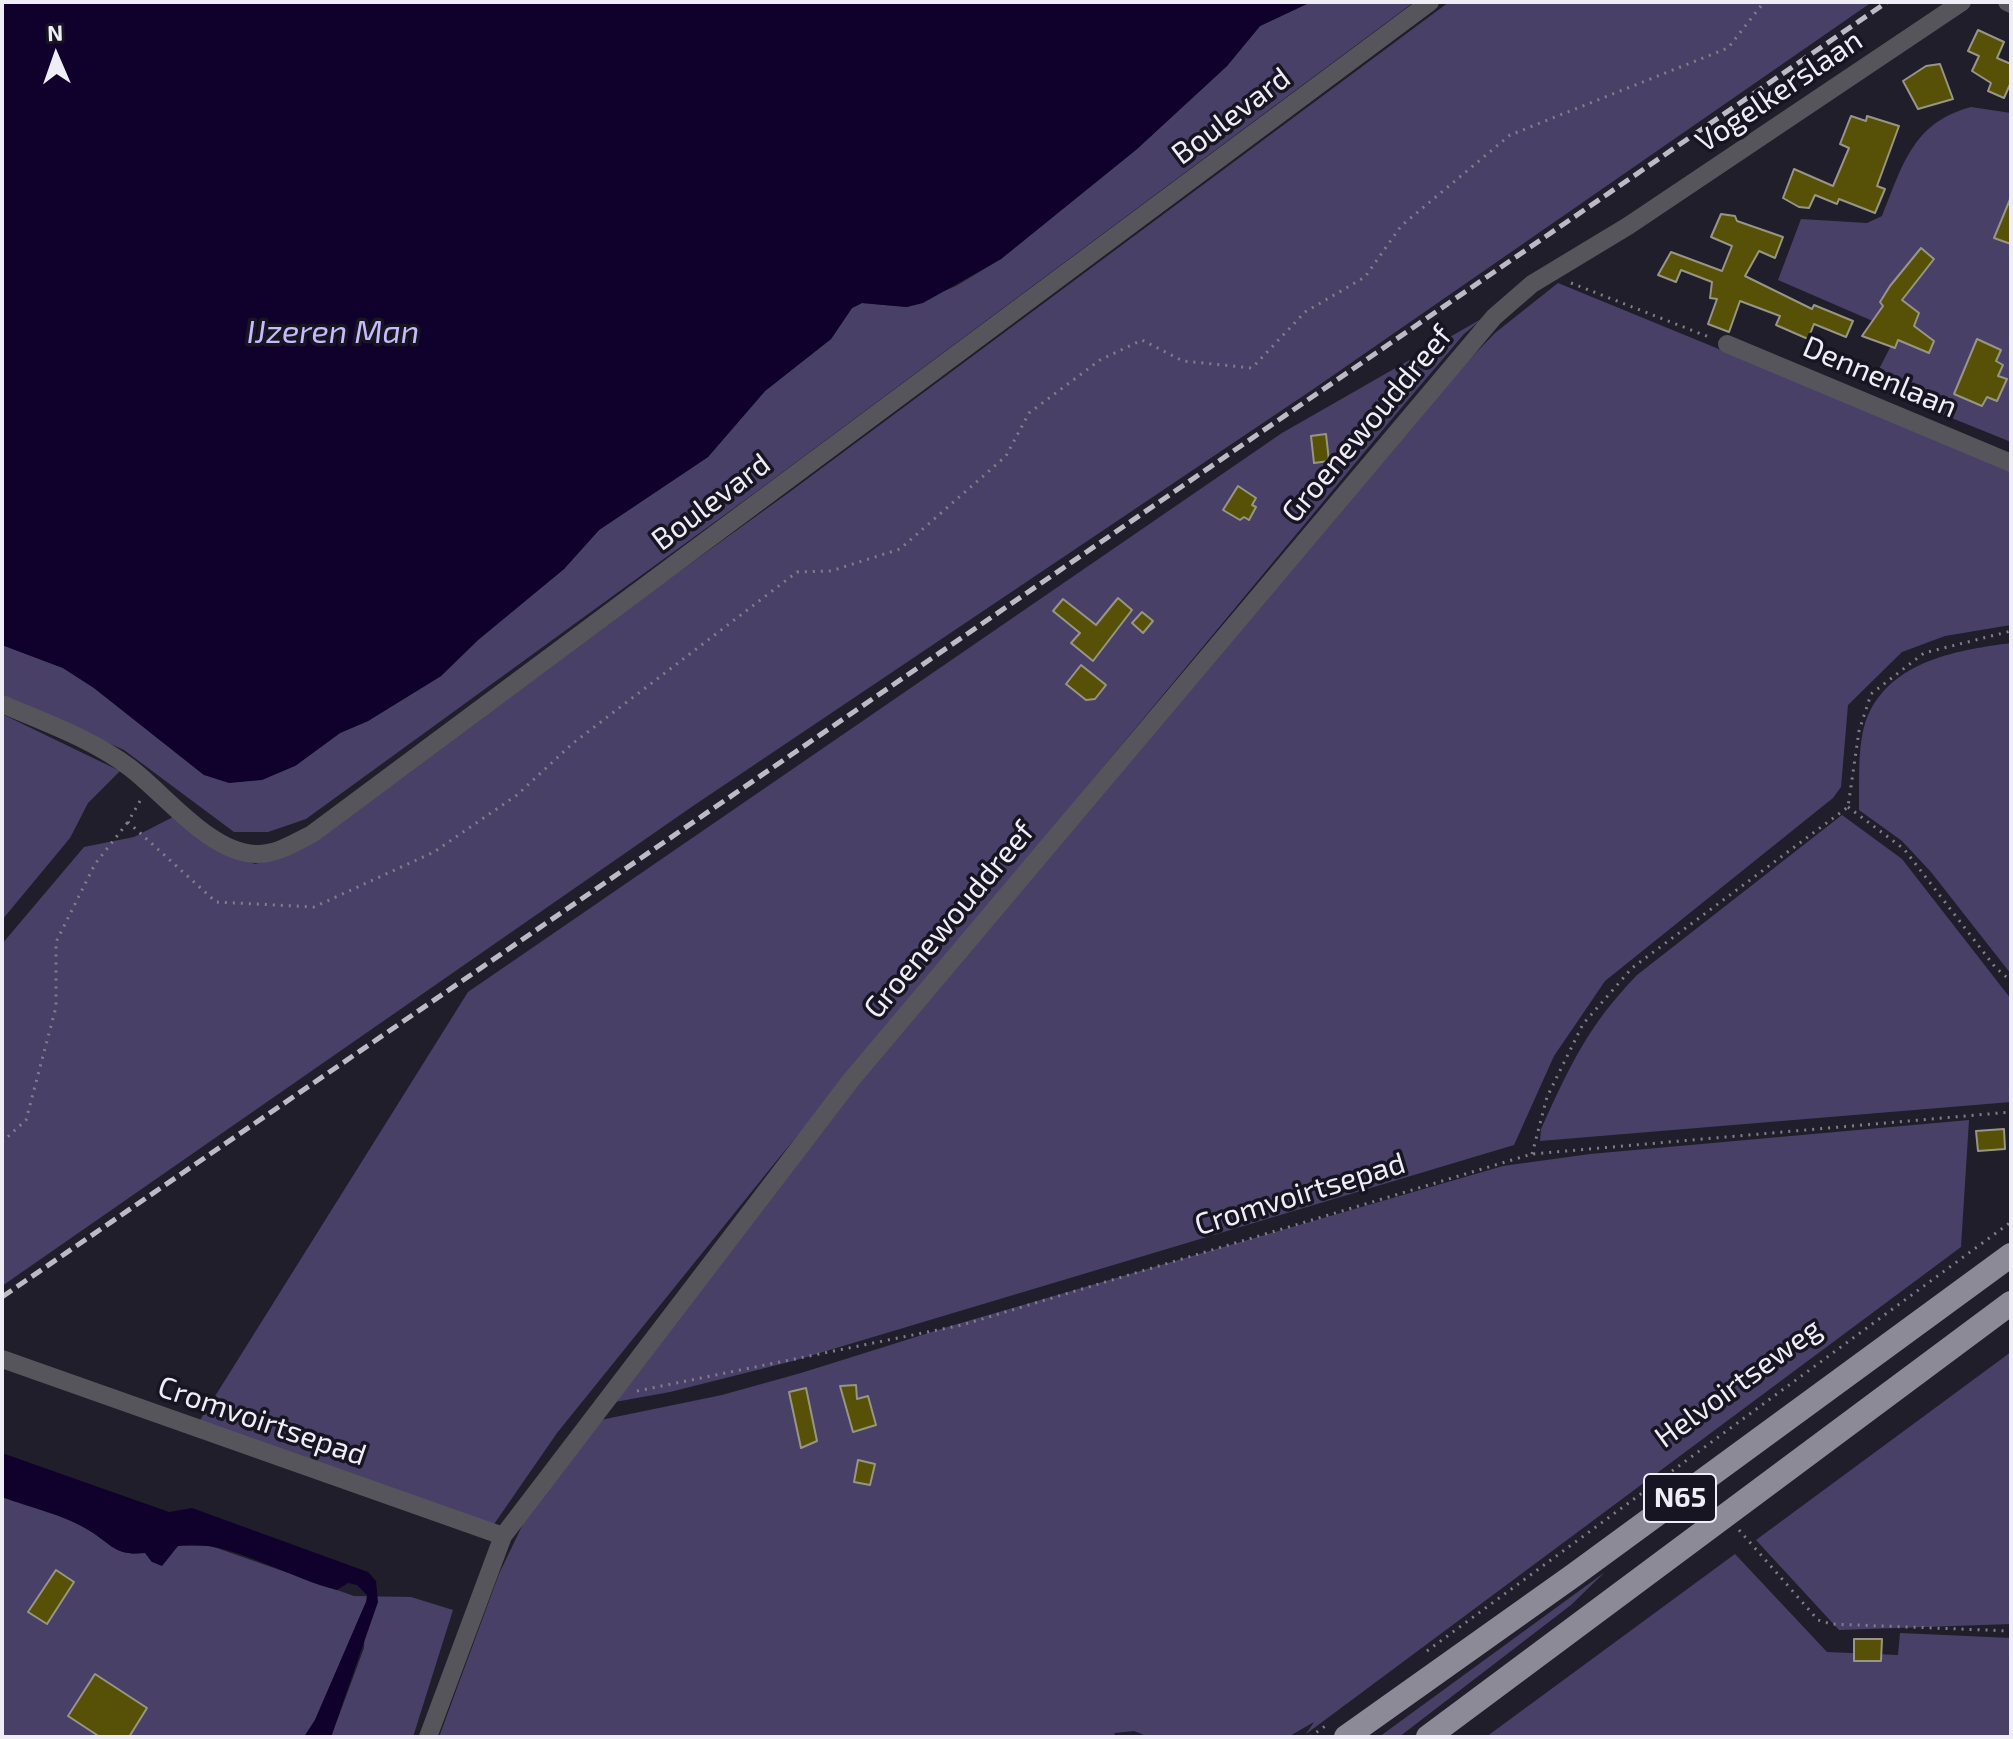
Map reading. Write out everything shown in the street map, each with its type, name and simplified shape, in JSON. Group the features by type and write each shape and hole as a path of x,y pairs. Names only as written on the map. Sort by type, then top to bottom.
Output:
{"main road":[{"name":"Helvoirtseweg","path":"1341,1728 1574,1575 2011,1255"},
{"name":"N65","path":"1428,1737 2011,1303"}],"street":[{"name":"Boulevard","path":"2,704 95,746 129,766 206,833 240,851 255,854 283,849 312,834 1430,2"},
{"name":"Vogelkerslaan","path":"1628,226 1962,2"},
{"name":"Groenewouddreef","path":"428,1737 503,1536 851,1080 1494,317 1549,274 1628,226"},
{"name":"Dennenlaan","path":"1727,344 2011,463"},
{"name":"Cromvoirtsepad","path":"2,1359 503,1536"}],"path":[{"path":"128,822 216,902 314,907 434,852 517,795 572,744 797,572 831,571 900,549 1006,456 1029,413 1100,360 1142,340 1183,361 1252,368 1305,312 1365,277 1401,226 1510,135 1728,48 1764,2"},
{"path":"1549,274 1727,344"},
{"path":"1532,1154 1547,1097 1583,1024 1632,968 1848,807 1859,731 1871,694 1924,653 2011,631"},
{"path":"2,1142 26,1120 56,1007 56,942 95,864 128,822 150,785"},
{"path":"1848,807 1904,849 1995,967 2011,981"},
{"name":"Cromvoirtsepad","path":"615,1390 643,1392 962,1325 1532,1154 2011,1112"},
{"name":"Helvoirtseweg","path":"1425,1653 2011,1222"},
{"path":"1739,1530 1818,1620 1831,1624 2011,1631"},
{"path":"1310,1737 1341,1728"}],"shaded area":[{"path":"1311,2 1414,2 756,492 306,819 268,832 234,832 124,750 2,695 2,645 63,668 94,688 204,775 295,766 340,733 368,721 441,676 478,640 564,569 599,530 708,457 765,391 831,339 852,308 862,303 907,307 956,286 1001,259 1137,149 1227,66 1260,26"},
{"path":"1449,2 1872,2 1312,390 693,806 2,1286 2,944 84,847 134,837 173,817 218,851 255,864 287,855 791,491"},
{"path":"1971,107 2011,113 2011,442 1922,406 1874,379 1898,332 1778,280 1801,219 1867,223 1882,216 1904,163 1922,135 1951,114"},
{"path":"1558,283 2011,469 2011,625 1945,636 1902,652 1848,705 1841,787 1833,798 1605,981 1554,1056 1514,1145 793,1361 670,1392 604,1404 782,1175 1434,396 1495,333"},
{"path":"1483,318 1464,334 1391,420 778,1159 557,1433 490,1530 197,1425 468,992 1282,433"},
{"path":"2011,643 2011,974 1931,872 1902,841 1859,810 1863,734 1870,711 1882,693 1896,679 1932,660 1971,649"},
{"path":"2,714 120,771 88,803 70,838 2,920"},
{"path":"1842,815 1902,859 2011,999 2011,1102 1540,1141 1541,1129 1582,1047 1605,1012 1637,975"},
{"path":"1969,1120 1961,1247 1306,1734 1314,1722 1288,1737 1149,1737 1134,1731 1115,1733 1113,1737 439,1737 499,1574 532,1505 586,1423 722,1395 801,1373 954,1325 1503,1166 1590,1154"},
{"path":"2011,1352 2011,1624 1839,1630 1756,1540"},
{"path":"2,1497 70,1520 120,1551 145,1553 152,1562 178,1546 211,1546 354,1596 411,1597 453,1610 413,1737 331,1737 364,1648 366,1602 315,1720 304,1737 2,1737"},
{"path":"1735,1554 1827,1652 1898,1655 1900,1633 2011,1638 2011,1737 1486,1737"},
{"path":"1605,1572 1571,1605 1399,1737 1379,1737"}],"water":[{"name":"IJzeren Man","path":"2,2 1311,2 1260,26 1227,66 1137,149 1001,259 923,303 907,307 862,303 852,308 831,339 765,391 708,457 599,530 564,569 478,640 441,676 368,721 340,733 295,766 262,780 229,783 204,775 94,688 63,668 2,645"},
{"path":"2,1453 169,1512 192,1508 368,1572 376,1581 378,1602 331,1737 304,1737 315,1720 366,1602 367,1595 357,1585 348,1583 337,1590 237,1553 196,1545 178,1546 162,1566 152,1562 145,1553 120,1551 70,1520 2,1497"}],"building":[{"path":"1978,30 2004,42 1997,58 2011,64 2011,82 2004,98 1988,91 1991,83 1972,71 1979,56 1968,51"},
{"path":"1940,64 1953,99 1918,109 1903,81 1926,66"},
{"path":"1851,116 1866,121 1867,116 1899,126 1877,186 1885,189 1875,213 1839,199 1837,204 1815,195 1809,208 1799,207 1783,198 1794,169 1833,186 1849,148 1840,144"},
{"path":"2011,197 2011,244 1994,238"},
{"path":"1721,214 1735,216 1737,221 1783,237 1775,258 1759,251 1745,276 1812,309 1814,305 1853,321 1846,337 1814,324 1808,339 1776,325 1780,316 1740,301 1729,332 1708,324 1717,299 1710,298 1712,282 1681,270 1676,282 1658,275 1671,252 1722,271 1732,246 1711,237"},
{"path":"1921,248 1934,259 1902,300 1919,313 1914,326 1934,341 1929,353 1898,340 1895,348 1862,336 1883,306 1880,302 1890,286"},
{"path":"1977,339 2001,350 1996,361 2003,365 1998,376 2007,379 1997,401 1987,397 1982,406 1954,394"},
{"path":"1326,434 1329,461 1314,463 1311,436"},
{"path":"1238,486 1256,498 1252,505 1256,507 1249,520 1244,517 1240,520 1223,510"},
{"path":"1118,598 1132,610 1093,661 1071,643 1080,633 1053,611 1063,599 1096,625"},
{"path":"1142,612 1153,621 1143,633 1132,623"},
{"path":"1081,665 1106,685 1095,699 1086,700 1066,684"},
{"path":"2004,1129 2005,1149 1978,1151 1976,1131"},
{"path":"856,1385 857,1399 868,1396 876,1425 853,1432 840,1386"},
{"path":"806,1388 817,1441 801,1448 789,1392"},
{"path":"858,1460 875,1464 870,1485 854,1482"},
{"path":"56,1570 74,1582 47,1624 28,1612"},
{"path":"1854,1639 1882,1639 1881,1661 1854,1661"},
{"path":"95,1674 147,1708 129,1737 100,1737 68,1716"}],"railway":[{"path":"2,1297 1887,2"}]}
